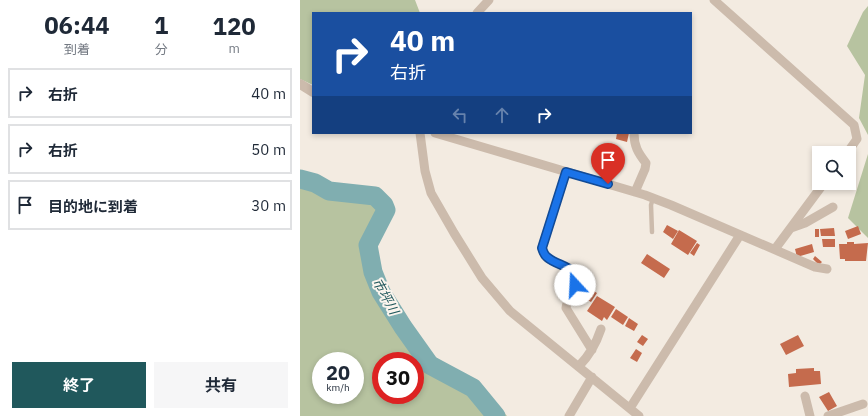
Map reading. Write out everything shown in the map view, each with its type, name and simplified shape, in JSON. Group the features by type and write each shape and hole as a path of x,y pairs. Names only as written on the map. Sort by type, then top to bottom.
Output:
{"street":[{"path":"478,12 489,0"},
{"path":"714,0 854,125 857,138 852,146"},
{"path":"300,84 312,91"},
{"path":"420,134 425,171 431,193 482,278 510,311 639,416"},
{"path":"438,134 653,198 816,267 827,269"},
{"path":"634,134 634,142 637,152 646,163 635,192"},
{"path":"566,172 542,248 546,256 572,271 576,275 577,278 575,285 566,302 566,308 592,350"},
{"path":"775,249 819,190"},
{"path":"791,228 805,223 833,207"},
{"path":"630,408 740,235"},
{"path":"579,366 586,359 596,344 601,329"},
{"path":"569,416 592,377"},
{"path":"805,396 810,416"},
{"path":"828,416 863,404"}],"lane":[{"path":"652,232 651,205 653,198"}],"green space":[{"path":"300,0 415,0 420,12 312,12 312,85 300,79"},
{"path":"868,6 868,135 859,118 865,75 847,46 863,12"},
{"path":"868,154 868,238 848,218"},
{"path":"300,179 310,181 336,195 373,205 382,218 371,251 395,311 429,353 481,386 507,416 300,416"}],"building":[{"path":"617,134 629,134 627,142 616,139"},
{"path":"667,225 678,231 673,239 663,232"},
{"path":"858,226 861,234 848,239 845,231"},
{"path":"834,228 835,236 821,236 820,229"},
{"path":"815,229 819,229 819,237 815,237"},
{"path":"679,230 697,241 688,255 671,244"},
{"path":"822,239 835,239 835,247 823,247"},
{"path":"847,242 854,242 854,244 868,243 866,261 845,261 845,259 840,259 839,244 847,244"},
{"path":"697,243 700,245 694,256 690,253"},
{"path":"812,244 814,252 797,257 795,249"},
{"path":"647,254 670,269 664,278 641,263"},
{"path":"815,256 822,262 819,265 813,259"},
{"path":"587,287 597,293 591,302 581,296"},
{"path":"597,296 615,307 607,320 604,317 602,321 587,311"},
{"path":"616,309 628,317 623,325 611,317"},
{"path":"629,318 638,324 634,331 625,326"},
{"path":"642,335 648,339 643,346 637,342"},
{"path":"798,335 804,346 786,355 780,344"},
{"path":"636,349 642,353 637,362 630,358"},
{"path":"814,368 814,371 820,371 821,384 789,387 788,374 796,373 796,369"},
{"path":"829,392 837,406 828,411 819,397"}],"waterway":[{"name":"市坪川","path":"300,179 315,183 329,191 375,196 384,205 386,210 368,245 373,272 381,292 403,327 430,365 473,388 496,416"}],"route":[{"path":"575,285 577,278 576,275 572,271 546,256 542,248 566,172 608,184"}]}
